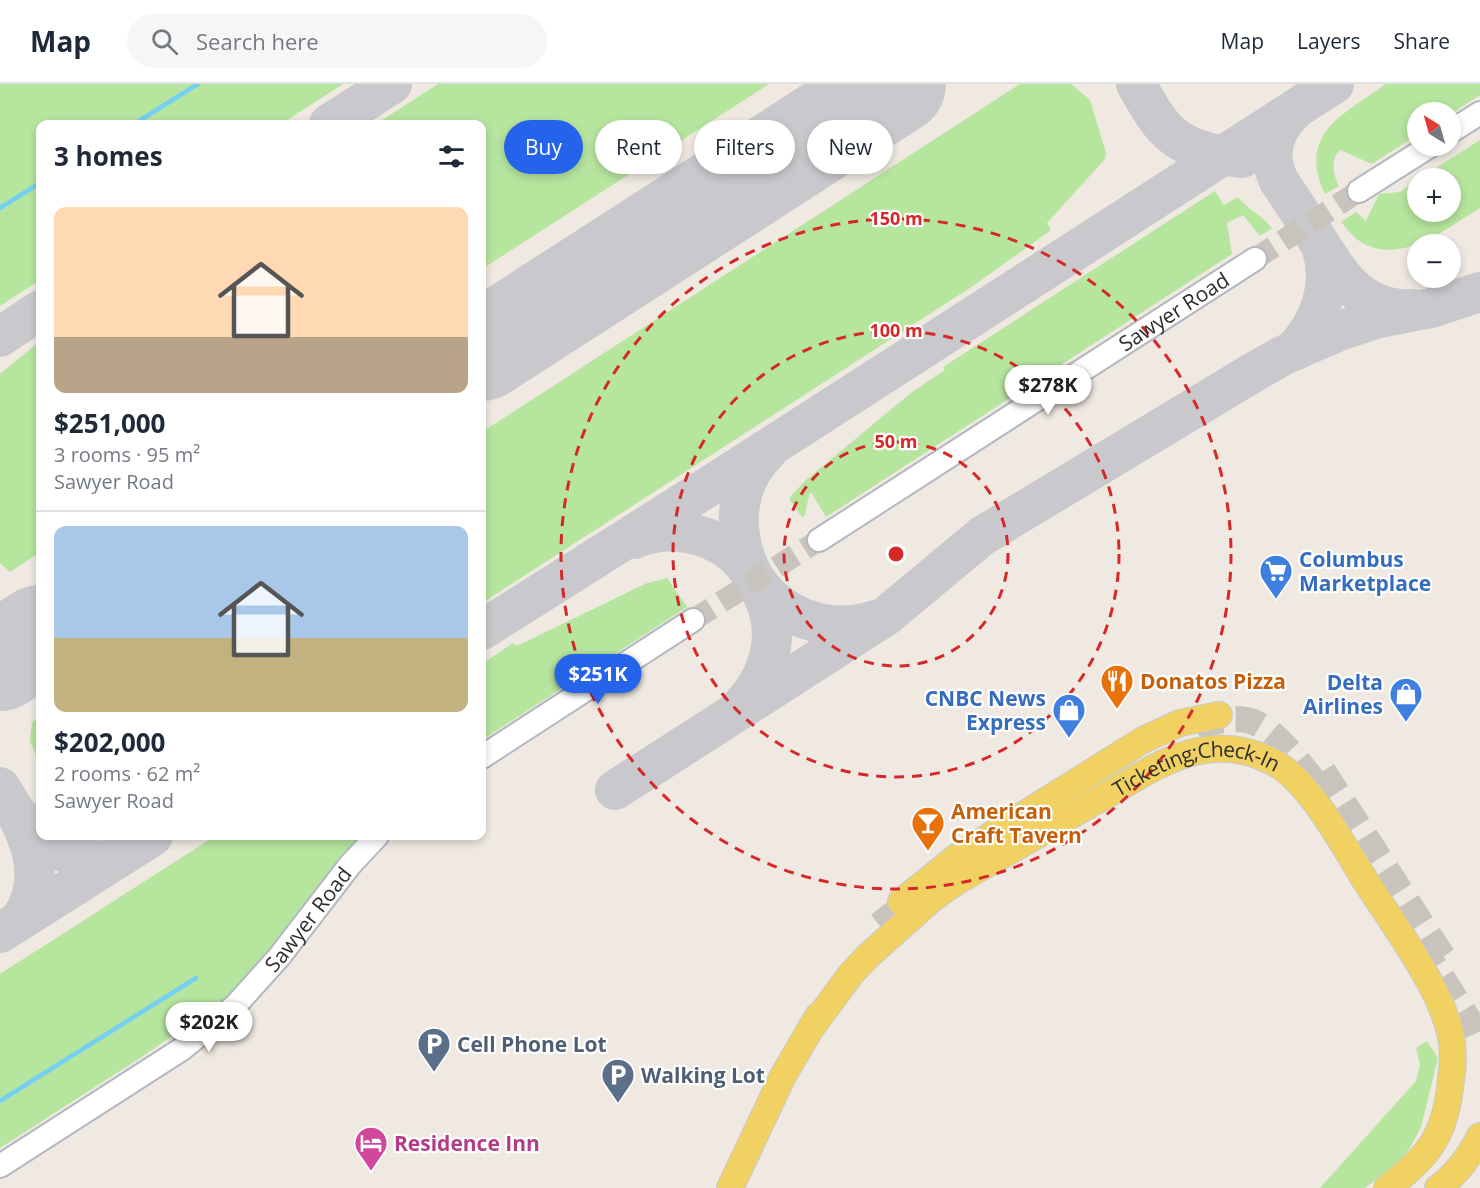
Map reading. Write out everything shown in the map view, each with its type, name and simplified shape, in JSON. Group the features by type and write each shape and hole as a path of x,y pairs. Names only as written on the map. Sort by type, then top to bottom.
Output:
{"main road":[{"path":"730,1188 783,1076 809,1031 876,928 895,907 958,856 1143,740 1180,723 1219,715"},
{"name":"Ticketing;Check-In","path":"809,1031 851,974 868,956 916,912 956,882 1148,771 1179,756 1208,748 1242,751 1274,762 1292,775 1318,806 1438,998 1448,1025 1452,1042 1452,1077 1445,1119 1438,1137 1425,1155 1387,1188"},
{"path":"1438,1188 1461,1167 1480,1136"}],"street":[{"path":"1461,125 1480,113"},
{"path":"1359,191 1414,156"},
{"name":"Sawyer Road","path":"819,540 1255,259"},
{"path":"486,754 693,620"},
{"name":"Sawyer Road","path":"0,1166 182,1049 235,1006 279,957 350,865 373,840"}],"green space":[{"path":"0,84 343,84 287,120 36,120 36,283 0,306"},
{"path":"438,84 769,84 713,120 694,120 694,132 682,140 682,120 595,120 595,174 629,174 486,266 486,120 382,120"},
{"path":"1020,84 1071,84 1090,100 1106,153 1105,159 1047,223 1051,230 973,286 486,600 486,429 881,174 893,174 893,166"},
{"path":"1386,84 1480,84 1480,95 1461,107 1461,102 1407,102 1407,141 1372,164 1340,150 1335,158 1334,167 1339,186 1325,194 1318,173 1317,155 1321,141 1340,116"},
{"path":"1480,140 1480,208 1461,220 1461,168 1436,168 1455,156 1461,156 1461,152"},
{"path":"1407,187 1407,222 1457,222 1438,234 1407,234 1407,247 1392,250 1376,248 1361,242 1341,222 1356,212 1366,221 1379,194 1400,192"},
{"path":"1215,191 1224,205 1238,197 1272,228 1260,236 1243,215 1227,223 1232,254 826,517 811,492 805,515 802,517 790,497 806,480 912,392 945,370 943,367"},
{"path":"36,344 36,555 10,572 0,563 0,374"},
{"path":"667,578 687,607 486,737 486,661 513,643 517,646 647,583"},
{"path":"36,720 36,755 30,741 32,722"},
{"path":"209,840 358,840 245,979 219,1004 0,1148 0,974"},
{"path":"1427,1041 1438,1058 1421,1127 1410,1148 1395,1165 1365,1188 1320,1188 1416,1081 1420,1064 1416,1048"}],"waterway":[{"path":"140,120 198,84"},
{"path":"0,208 36,186"},
{"path":"0,1101 196,978"}],"taxiway":[{"path":"335,120 392,84"},
{"path":"1136,84 1161,123 1179,140 1205,151 1242,158"},
{"path":"486,627 1334,84"},
{"path":"1295,110 1282,125 1274,143 1273,162 1279,181 1333,264 1354,288 1365,298 1379,304 1413,309"},
{"path":"1293,351 1311,328 1322,303 1326,275 1321,246"},
{"path":"615,790 886,616 982,536 1254,372 1284,355 1342,330 1375,319 1431,308 1480,292"},
{"path":"0,337 36,313"},
{"path":"742,705 763,674 768,662 772,637 767,605 742,548 739,518 740,504 749,476 767,452"},
{"path":"634,539 660,532 699,535 734,554 769,596 792,613 805,619 832,625 861,624 875,620"},
{"path":"0,630 20,637 36,634"},
{"path":"0,672 10,659 27,644"},
{"path":"0,787 19,818 32,852 34,887 29,904 19,921"},
{"path":"19,816 36,832"},
{"path":"46,840 74,857 100,861 116,859"},
{"path":"0,933 147,840"}],"runway":[{"path":"486,348 896,84"},
{"path":"0,661 36,638"}],"tunnel":[{"path":"1255,259 1359,191"},
{"path":"693,620 819,540"},
{"path":"1197,725 1240,719 1263,727 1292,754 1325,796"},
{"path":"1323,771 1443,957"},
{"path":"879,925 923,891"},
{"path":"1421,945 1469,1020 1480,1043"}],"place":[{"name":"Columbus Marketplace","path":"1276,600"},
{"name":"Donatos Pizza","path":"1117,710"},
{"name":"Delta Airlines","path":"1406,723"},
{"name":"CNBC News Express","path":"1069,739"},
{"name":"American Craft Tavern","path":"928,852"},
{"name":"Cell Phone Lot","path":"434,1073"},
{"name":"Walking Lot","path":"618,1104"},
{"name":"Residence Inn","path":"371,1172"}]}
